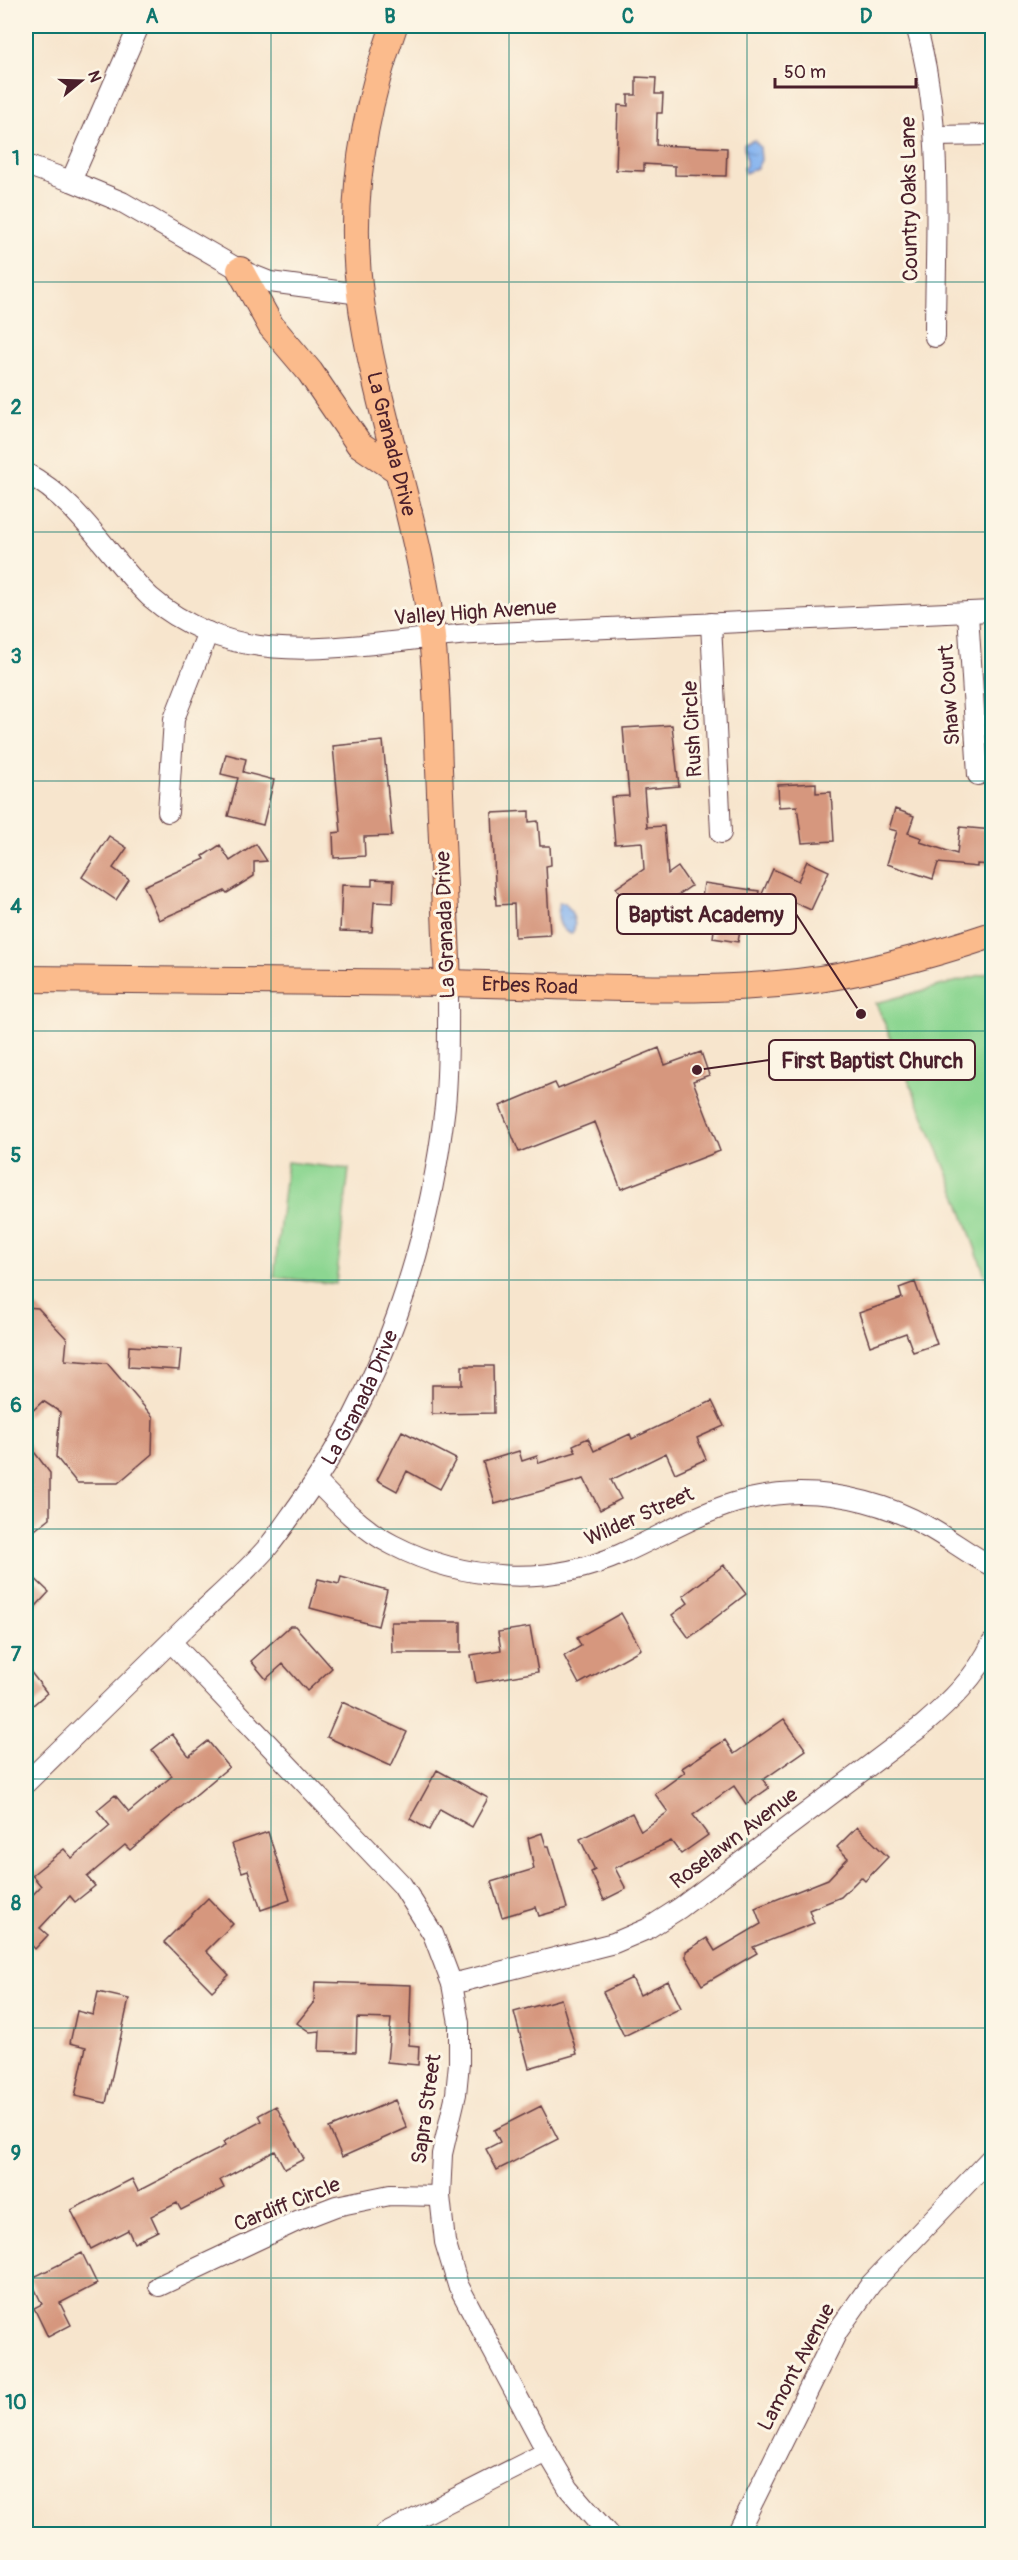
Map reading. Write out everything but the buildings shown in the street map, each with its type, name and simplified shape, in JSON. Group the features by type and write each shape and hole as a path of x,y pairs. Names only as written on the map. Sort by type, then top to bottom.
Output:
{"main road":[{"name":"La Granada Drive","path":"394,26 377,76 359,163 356,215 360,294 419,558 432,637 448,983"},
{"path":"240,270 271,326 310,372 359,444 398,470"},
{"name":"Erbes Road","path":"26,979 448,983 665,989 736,987 800,981 880,968 931,955 993,935"}],"street":[{"path":"72,181 139,26"},
{"name":"Country Oaks Lane","path":"916,26 930,92 934,136 935,337"},
{"path":"934,136 993,135"},
{"path":"26,165 122,202 240,270 270,282 360,294"},
{"name":"Valley High Avenue","path":"26,473 64,499 151,597 173,615 208,633 241,644 286,649 432,637 993,611"},
{"name":"Shaw Court","path":"968,613 978,775"},
{"name":"Rush Circle","path":"711,623 721,833"},
{"path":"168,812 174,719 208,633"},
{"name":"La Granada Drive","path":"26,1783 267,1549 316,1481 350,1423 378,1363 402,1301 420,1242 435,1176 445,1105 448,983"},
{"name":"Wilder Street","path":"316,1481 350,1516 391,1544 434,1563 484,1575 535,1576 579,1569 620,1555 718,1507 758,1497 801,1493 846,1497 895,1511 926,1526 993,1566"},
{"name":"Sapra Street","path":"171,1642 402,1885 433,1934 452,1984 459,2023 456,2094 442,2154 440,2196 445,2242 458,2285 547,2451 569,2489 608,2535"},
{"name":"Roselawn Avenue","path":"452,1984 614,1943 647,1929 680,1908 922,1726 946,1706 970,1678 993,1643"},
{"name":"Lamont Avenue","path":"737,2535 837,2332 870,2284 993,2157"},
{"name":"Cardiff Circle","path":"159,2286 297,2221 336,2206 390,2195 440,2196"},
{"path":"385,2535 547,2451"}],"green space":[{"path":"992,972 992,1295 953,1186 876,1003"},
{"path":"287,1162 349,1169 336,1284 274,1277"}],"water":[{"path":"754,140 760,147 761,160 757,168 745,173 743,168 746,166 744,144"},
{"path":"559,903 565,903 572,914 574,927 571,934 563,929 559,921"}],"place":[{"name":"Baptist Academy","path":"861,1014"},
{"name":"First Baptist Church","path":"697,1070"}]}
